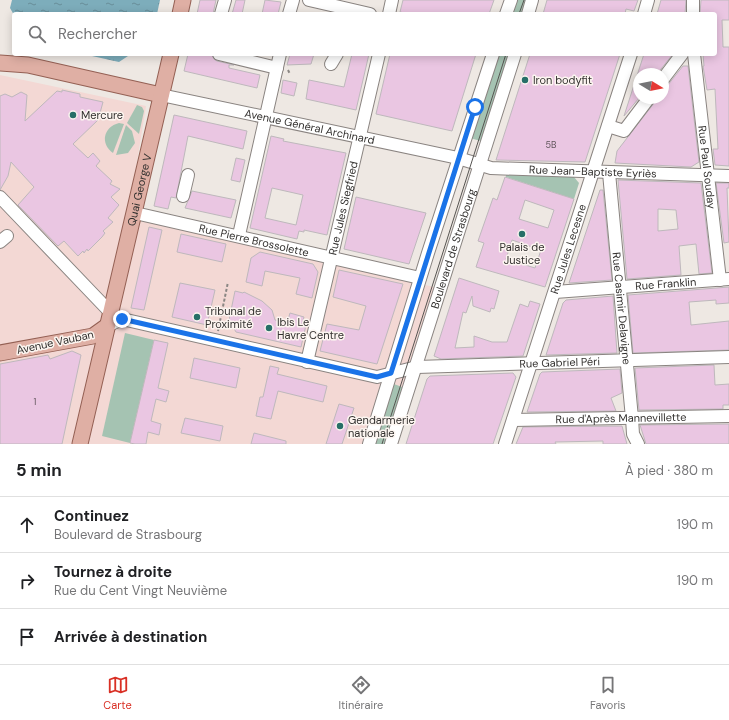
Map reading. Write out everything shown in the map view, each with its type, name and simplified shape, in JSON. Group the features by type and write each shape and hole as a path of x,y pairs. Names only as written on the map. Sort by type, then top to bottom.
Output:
{"main road":[{"path":"180,12 183,0"},
{"path":"0,53 28,65"},
{"name":"Quai George V","path":"81,444 170,56"},
{"path":"0,63 28,65 161,95"},
{"name":"Avenue Vauban","path":"0,353 93,336 109,320"}],"street":[{"path":"221,12 224,0"},
{"path":"289,12 292,0"},
{"path":"309,0 358,12"},
{"path":"389,12 392,0"},
{"path":"507,12 511,0"},
{"path":"529,12 532,0"},
{"path":"645,12 648,0"},
{"path":"693,12 694,0"},
{"path":"227,56 282,69"},
{"path":"239,235 266,117 282,69 280,56"},
{"name":"Rue Jules Siegfried","path":"307,362 379,56"},
{"name":"Boulevard de Strasbourg","path":"369,444 458,158 492,56"},
{"name":"Boulevard de Strasbourg","path":"391,444 417,368 514,56"},
{"name":"Rue Jules Lecesne","path":"505,444 532,365 630,56"},
{"path":"669,71 680,56"},
{"name":"Rue Paul Souday","path":"694,56 709,176 724,279"},
{"name":"Avenue Général Archinard","path":"161,95 458,158"},
{"path":"608,126 624,131 644,104"},
{"name":"Rue Jean-Baptiste Eyriès","path":"458,158 491,168 729,176"},
{"name":"Rue Casimir Delavigne","path":"609,173 632,418 634,434 638,444"},
{"path":"183,196 188,175"},
{"path":"0,197 109,320"},
{"name":"Rue Pierre Brossolette","path":"134,212 420,278"},
{"name":"Rue Franklin","path":"555,292 724,279"},
{"name":"Rue Gabriel Péri","path":"109,320 122,319 377,377 417,368 729,357"},
{"name":"Rue d'Après Mannevillette","path":"513,420 729,416"}],"path":[{"path":"282,69 289,71 290,74"},
{"path":"216,340 228,282"}],"shaded area":[{"path":"0,75 146,106 128,218 443,289 394,444 0,444"}],"green space":[{"path":"513,0 529,0 525,12 510,12"},
{"path":"495,56 511,56 484,142 470,138"},
{"path":"137,105 142,107 144,111 139,134 127,123"},
{"path":"119,123 124,124 113,153 106,145 105,136 109,128"},
{"path":"126,125 132,131 135,143 128,153 116,155"},
{"path":"506,175 574,177 579,183 574,199 506,177"},
{"path":"125,333 154,340 130,443 102,436"},
{"path":"391,383 405,388 387,444 372,444"}],"water":[{"path":"12,0 160,0 157,12 12,12 10,8"},
{"path":"92,56 128,56 119,62"}],"building":[{"path":"200,0 216,0 213,12 197,12"},
{"path":"236,0 245,0 242,12 233,12"},
{"path":"265,0 281,2 278,12 262,12"},
{"path":"403,0 494,0 490,12 400,12"},
{"path":"547,0 638,0 634,11 626,9 625,12 544,12"},
{"path":"661,0 686,0 685,12 658,12"},
{"path":"701,0 729,0 729,20 722,20 723,47 729,47 729,166 715,165 713,149 718,149 715,89 707,90 703,66 703,56 717,56 717,12 700,12"},
{"path":"188,56 213,56 217,61 234,65 229,65 229,68 260,75 257,88 184,71"},
{"path":"289,56 313,56 311,64 287,65"},
{"path":"352,56 369,56 356,110 306,99 309,80 344,87"},
{"path":"390,56 475,56 452,131 376,114"},
{"path":"529,56 619,56 585,162 496,160"},
{"path":"643,56 671,56 662,68 639,68"},
{"path":"683,66 688,66 699,162 691,167 615,163 617,151 653,104 669,104 669,84"},
{"path":"283,80 297,83 294,96 281,93"},
{"path":"633,88 633,104 624,116"},
{"path":"62,90 80,94 80,97 103,102 100,113 95,117 98,120 73,144 88,158 93,153 100,161 96,166 112,181 110,184 120,189 111,197 119,205 108,218 113,222 103,231 105,233 102,237 88,251 87,249 84,253 83,251 78,256 64,241 58,246 18,205 34,187 11,162 8,176 0,190 0,96 5,94 12,97 21,92 27,95 25,121 57,91 62,92"},
{"path":"174,115 247,131 243,149 188,136 176,198 171,197 168,209 154,206"},
{"path":"271,136 284,139 283,141 346,153 327,235 304,230 304,232 299,231 297,239 250,228","holes":["272,188 303,195 296,225 265,218"]},
{"path":"236,158 245,160 240,182 231,180"},
{"name":"Palais de Justice","path":"505,177 574,199 545,287 476,267 484,243 478,241 493,198 497,200","holes":["525,200 554,210 548,228 519,219","512,240 541,250 535,268 506,259"]},
{"path":"618,180 701,183 712,273 699,274 696,244 679,246 681,275 627,279","holes":["658,209 676,210 678,229 658,231"]},
{"path":"716,183 729,183 729,188 727,188 729,242 724,243"},
{"path":"600,190 603,190 612,280 569,283"},
{"path":"192,191 236,200 231,218 185,208"},
{"path":"356,197 426,213 409,264 344,249"},
{"path":"149,227 162,230 144,310 131,308"},
{"path":"181,234 226,244 222,262 177,252"},
{"path":"260,252 313,264 318,272 312,298 296,294 300,278 265,271 262,286 246,282 251,258"},
{"path":"339,270 403,284 377,364 320,351 327,324 359,330 366,306 333,297"},
{"path":"459,278 499,291 494,309 491,308 490,312 473,306 472,296 466,313 463,312 455,348 474,347 474,336 492,342 507,342 520,304 528,307 530,301 540,304 523,356 441,359 434,356"},
{"path":"180,283 215,290 207,325 172,317"},
{"path":"729,287 729,303 716,304 716,300 689,302 691,325 729,321 729,350 633,353 628,295"},
{"path":"235,291 244,292 262,301 272,310 275,320 287,323 290,313 304,317 302,324 306,325 301,347 236,332 229,320"},
{"path":"613,296 617,353 546,355 563,303 566,300"},
{"path":"154,340 168,343 158,388 169,391 166,402 156,399 151,421 161,424 159,435 148,432 146,444 130,443"},
{"path":"72,351 81,355 62,444 0,444 0,364 48,355 50,359"},
{"path":"194,358 240,368 236,388 190,378"},
{"path":"714,365 715,385 729,384 729,405 723,405 723,409 639,410 635,368"},
{"path":"270,366 279,368 277,374 327,386 323,402 278,391 271,419 256,416 260,397 263,397"},
{"path":"620,369 622,393 611,398 616,411 527,412 542,372"},
{"path":"513,373 516,377 493,444 406,444 427,379 430,376"},
{"name":"Gendarmerie nationale","path":"339,404 354,408 342,444 326,444"},
{"path":"185,418 223,426 220,441 181,433"},
{"path":"729,424 729,444 646,444 640,425"},
{"path":"622,426 627,444 603,444 603,441 555,442 556,444 516,444 523,427"},
{"path":"254,433 286,441 286,444 251,444"}],"tram line":[{"path":"520,12 524,0"},
{"path":"382,444 505,56"}],"place":[{"name":"Iron bodyfit","path":"525,80"},
{"name":"Mercure","path":"73,115"},
{"name":"Palais de Justice","path":"522,234"},
{"name":"Tribunal de Proximité","path":"197,317"},
{"name":"Ibis Le Havre Centre","path":"269,328"},
{"name":"Gendarmerie nationale","path":"340,426"}],"route":[{"path":"122,319 377,377 391,373 397,350 475,107"}]}
